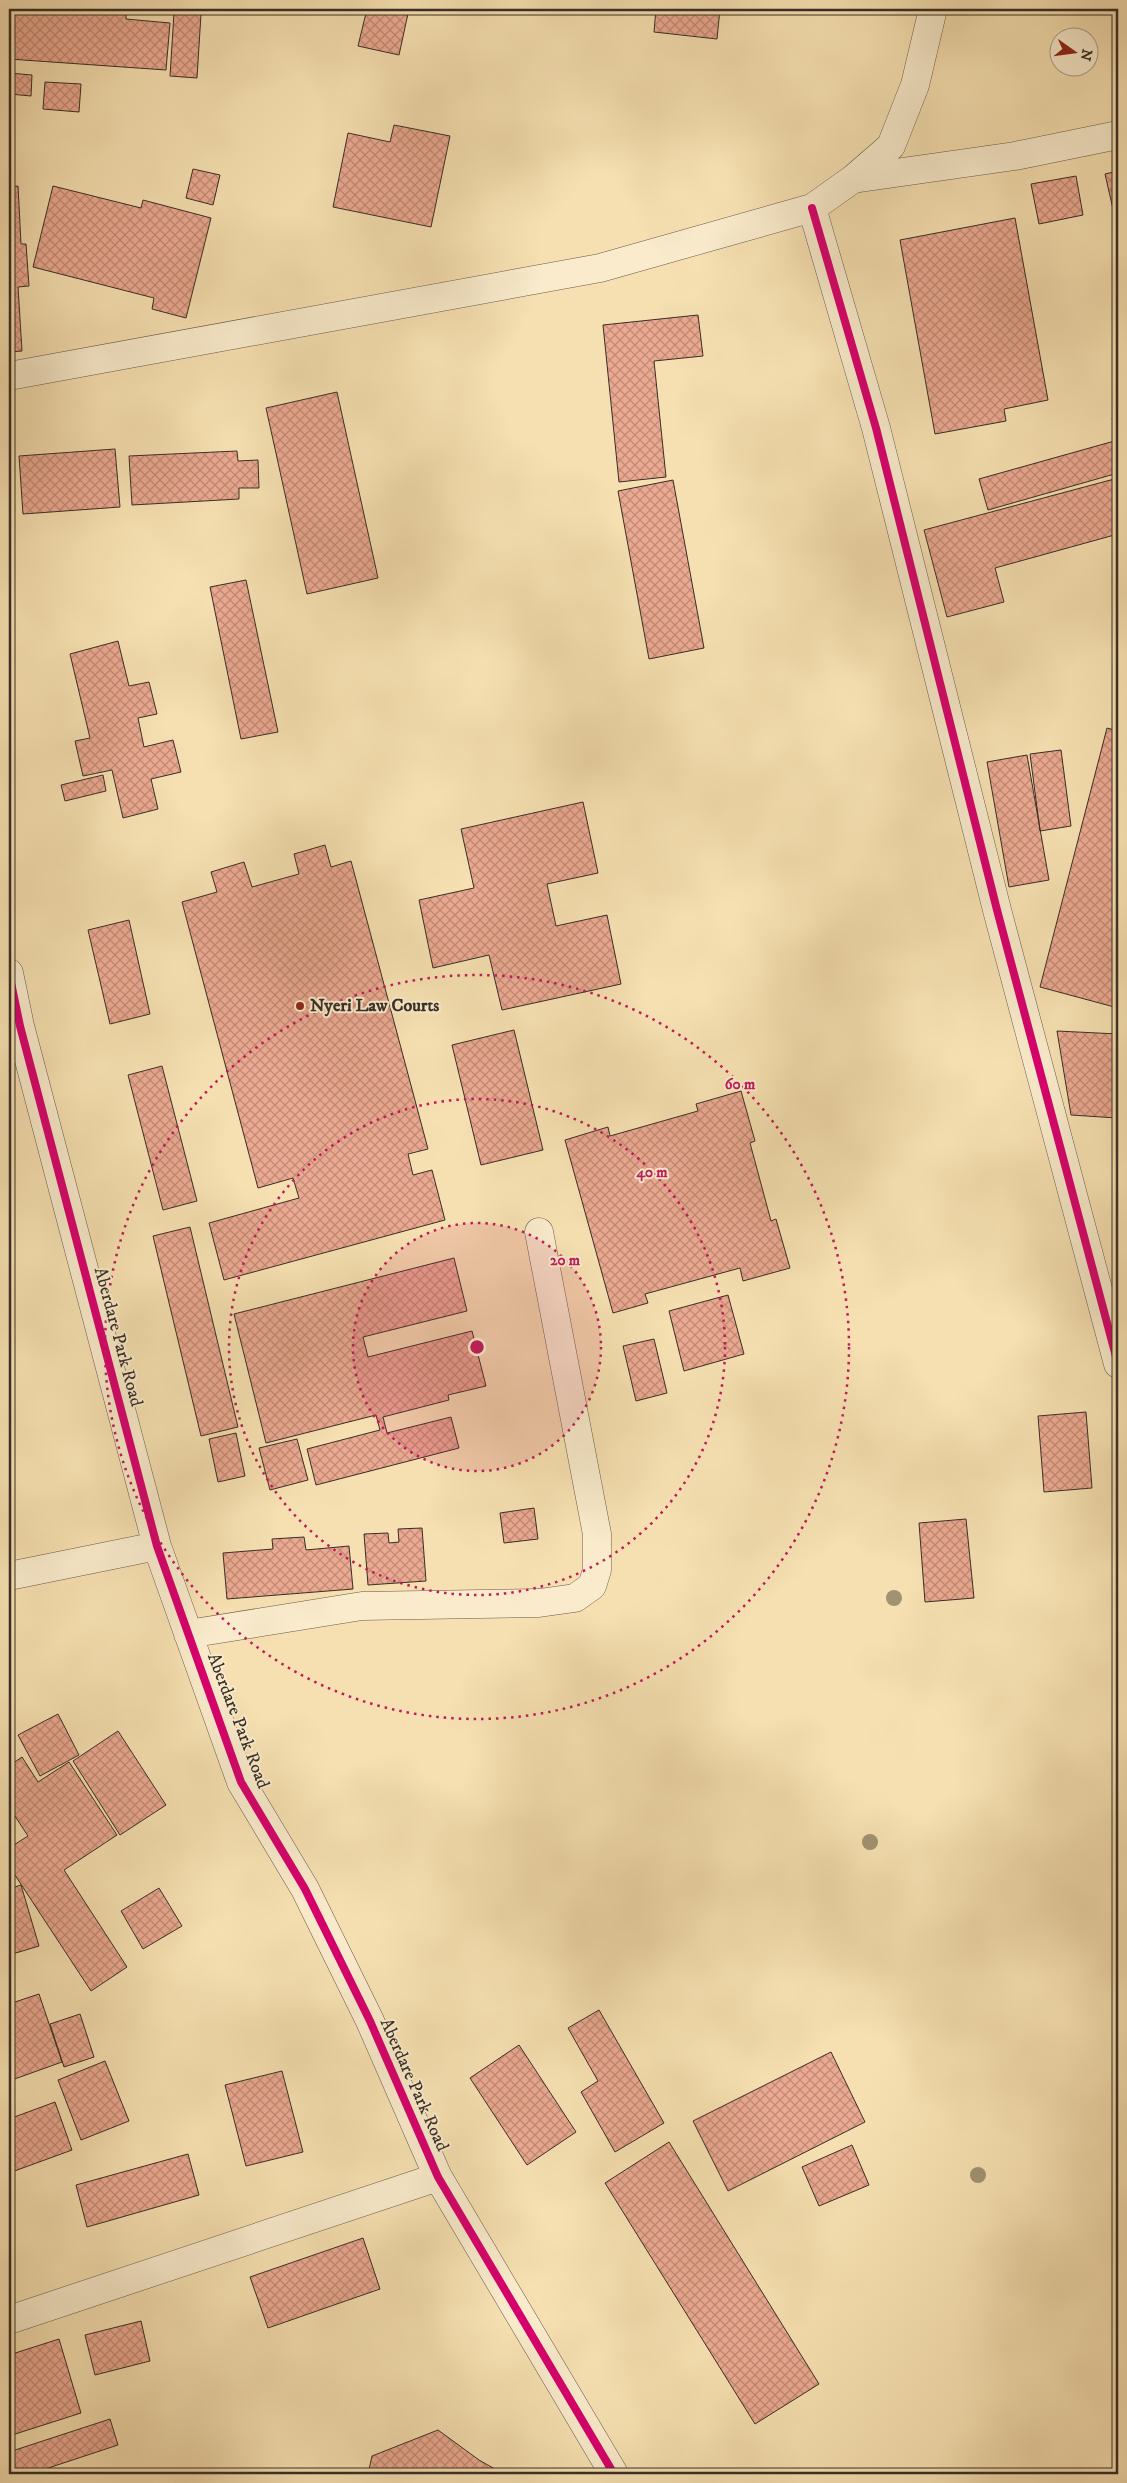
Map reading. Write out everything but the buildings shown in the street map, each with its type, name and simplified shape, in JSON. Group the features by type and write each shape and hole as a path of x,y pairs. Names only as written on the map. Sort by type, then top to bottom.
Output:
{"street":[{"path":"9,376 600,268 812,208 853,179 891,146 915,85 933,9"},
{"path":"853,179 1016,156 1118,135"},
{"path":"812,208 876,428 997,910 1118,1364"},
{"name":"Aberdare Park Road","path":"9,973 14,1026 158,1546 241,1782 310,1898 370,2021 438,2177 614,2474"},
{"path":"188,1634 362,1606 539,1603 575,1598 592,1586 597,1570 598,1534 539,1232"},
{"path":"9,1576 158,1546"},
{"path":"9,2320 438,2177"}],"cycle path":[{"path":"812,208 876,428 997,910 1118,1364"},
{"path":"9,973 20,1026 157,1546 241,1782 305,1889 370,2021 438,2177 614,2474"}],"place":[{"name":"Nyeri Law Courts","path":"300,1006"}]}
